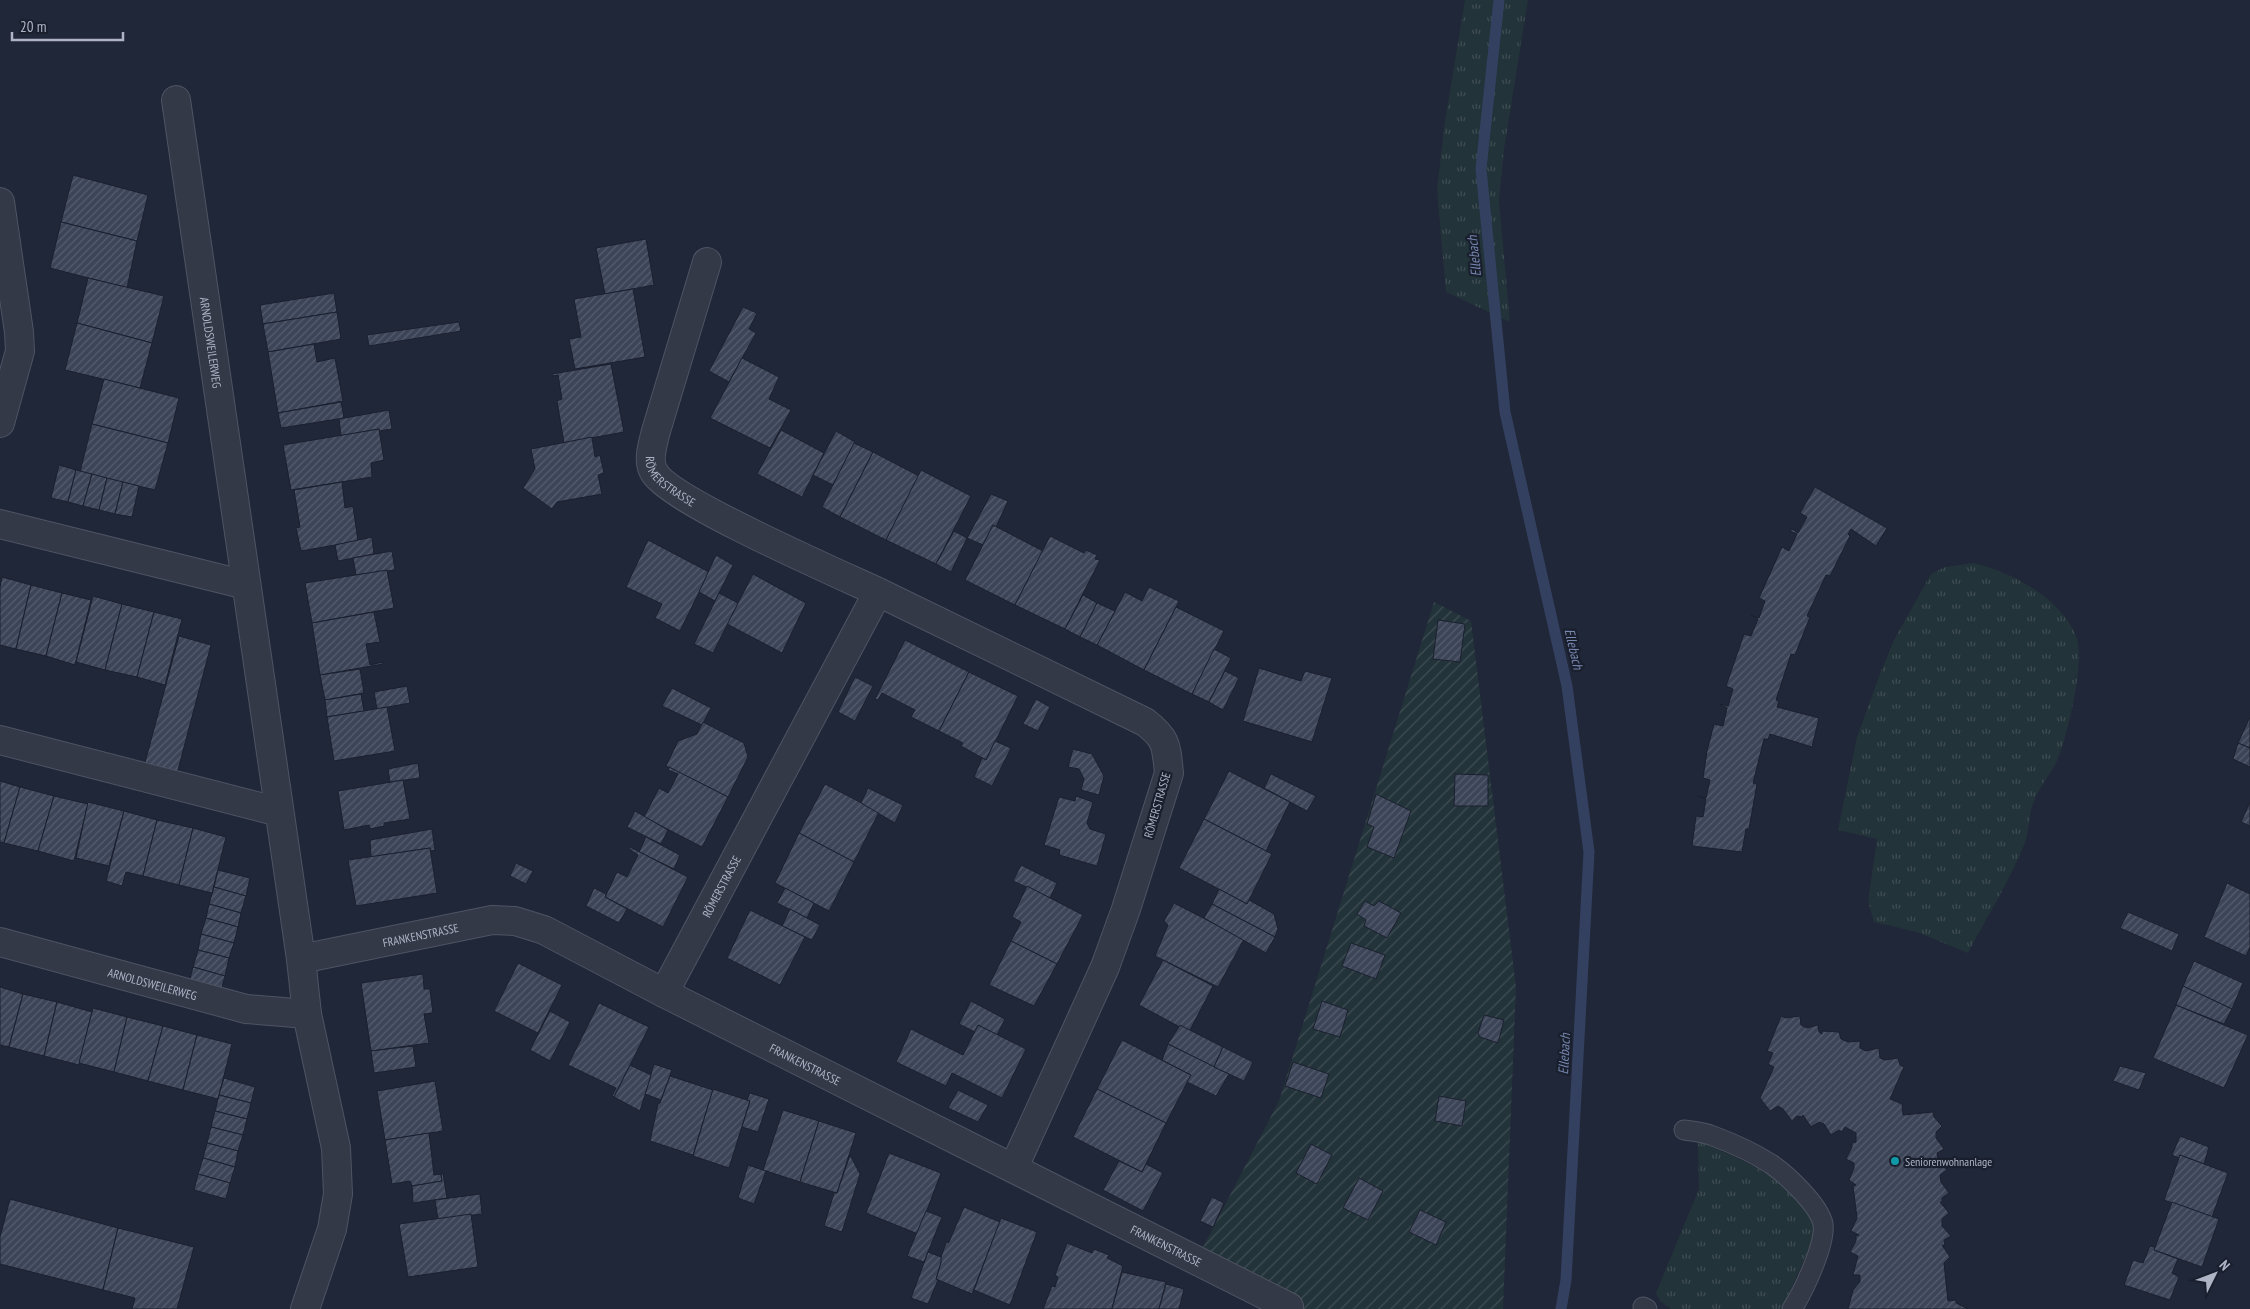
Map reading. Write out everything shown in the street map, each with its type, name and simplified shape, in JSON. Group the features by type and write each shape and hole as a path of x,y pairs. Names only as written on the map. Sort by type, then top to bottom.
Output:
{"street":[{"name":"ARNOLDSWEILERWEG","path":"176,100 301,959 307,1014 336,1148 338,1194 332,1229 305,1309"},
{"path":"0,202 19,332 20,351 0,423"},
{"name":"RÖMERSTRASSE","path":"707,262 651,452 652,470 660,480 718,515 1145,722 1161,734 1167,749 1169,773 1126,909 1105,967 1014,1167"},
{"path":"0,524 246,585"},
{"name":"RÖMERSTRASSE","path":"664,993 878,592"},
{"path":"0,740 279,812"},
{"name":"FRANKENSTRASSE","path":"301,959 492,920 515,921 544,930 664,993 1014,1167 1289,1307"},
{"name":"ARNOLDSWEILERWEG","path":"0,942 246,1009 307,1014"}],"lane":[{"path":"1684,1130 1712,1135 1772,1164 1816,1208 1822,1224 1822,1239 1808,1276 1792,1309"}],"green space":[{"path":"1465,0 1528,0 1504,149 1499,201 1510,322 1446,292 1437,190 1445,121"},
{"path":"1974,563 2019,580 2047,599 2059,610 2069,622 2076,636 2079,662 2066,735 2057,761 2034,801 2026,840 2018,859 1968,953 1917,932 1874,922 1868,901 1877,839 1838,830 1857,737 1894,640 1931,574 1945,567"},
{"path":"1434,602 1471,621 1516,987 1503,1309 1282,1309 1202,1249 1279,1101"},
{"path":"1698,1141 1742,1160 1770,1176 1794,1196 1813,1220 1816,1233 1782,1309 1671,1309 1660,1301 1656,1293 1699,1189"}],"building":[{"path":"73,175 148,195 137,241 61,222"},
{"path":"61,222 137,241 127,288 50,268"},
{"path":"646,239 654,285 605,294 596,248"},
{"path":"88,278 164,296 152,343 77,323"},
{"path":"633,289 645,357 575,369 569,339 581,337 574,299"},
{"path":"334,293 337,312 263,324 260,305"},
{"path":"743,307 757,313 749,329 756,333 729,382 709,371"},
{"path":"337,312 341,339 268,352 263,324"},
{"path":"459,322 461,331 369,346 367,335"},
{"path":"77,323 152,343 140,388 65,370"},
{"path":"314,344 317,362 335,358 343,401 278,413 268,352"},
{"path":"742,358 779,377 769,399 791,410 770,448 710,418"},
{"path":"611,364 624,432 564,443 557,401 562,399 558,375 552,376 552,374"},
{"path":"104,379 179,398 168,443 92,424"},
{"path":"341,402 344,418 281,428 278,413"},
{"path":"389,410 392,429 379,431 379,429 341,436 339,419"},
{"path":"92,424 168,443 155,490 80,472"},
{"path":"379,429 384,460 371,463 372,477 291,490 283,445"},
{"path":"781,430 824,453 802,497 757,474"},
{"path":"836,431 855,442 833,485 813,475"},
{"path":"592,437 595,457 600,455 604,473 598,475 602,494 557,502 552,509 523,488 535,469 531,449"},
{"path":"854,443 873,452 840,517 822,507"},
{"path":"873,452 919,476 886,540 840,517"},
{"path":"59,465 76,470 68,502 51,498"},
{"path":"76,470 92,474 83,506 68,502"},
{"path":"921,470 971,496 936,564 886,540"},
{"path":"92,474 107,478 99,510 83,506"},
{"path":"107,478 123,482 115,514 99,510"},
{"path":"123,482 139,486 132,517 115,514"},
{"path":"342,482 345,508 353,506 358,541 301,551 296,528 300,527 294,490"},
{"path":"1815,487 1887,528 1876,546 1851,529 1848,534 1850,536 1830,576 1826,575 1807,616 1810,617 1795,655 1791,654 1776,700 1779,701 1777,707 1819,718 1812,747 1770,734 1768,739 1764,739 1753,783 1757,784 1749,829 1746,829 1742,852 1692,846 1696,816 1703,817 1706,799 1697,796 1706,798 1710,780 1703,778 1714,724 1723,726 1727,708 1720,704 1728,706 1733,689 1726,686 1744,634 1751,636 1758,619 1751,615 1759,618 1765,601 1759,598 1782,547 1789,551 1797,534 1790,531 1792,529 1798,533 1807,517 1800,513"},
{"path":"991,494 1008,501 996,527 993,525 983,545 967,538"},
{"path":"993,525 1043,551 1015,605 965,580"},
{"path":"954,531 967,538 951,572 936,564"},
{"path":"1050,536 1084,553 1086,550 1097,555 1095,559 1100,560 1065,629 1015,605"},
{"path":"372,537 374,554 338,561 335,545"},
{"path":"648,540 709,572 680,631 655,618 662,604 626,587"},
{"path":"392,551 395,570 356,575 353,558"},
{"path":"716,555 733,565 715,601 699,592"},
{"path":"387,570 394,608 312,623 305,583"},
{"path":"753,574 806,603 782,653 727,624"},
{"path":"2,577 31,585 16,649 0,645 0,587"},
{"path":"31,585 62,593 46,656 16,649"},
{"path":"1149,587 1179,601 1144,670 1097,645 1125,592 1142,601"},
{"path":"62,593 91,600 75,665 46,656"},
{"path":"719,593 738,603 713,653 694,644"},
{"path":"1083,595 1097,603 1080,637 1065,629"},
{"path":"93,596 122,604 105,670 76,662"},
{"path":"1097,603 1115,611 1097,645 1080,637"},
{"path":"122,604 154,612 137,677 105,670"},
{"path":"1176,607 1224,631 1192,694 1144,670"},
{"path":"154,612 182,619 165,685 137,677"},
{"path":"374,612 380,642 366,644 370,665 383,662 383,664 320,675 312,623"},
{"path":"1438,620 1465,624 1460,662 1433,659"},
{"path":"179,636 211,645 177,774 144,766"},
{"path":"905,640 969,672 939,731 911,717 915,710 882,693 878,700 875,699"},
{"path":"1214,649 1231,658 1209,702 1192,694"},
{"path":"1259,668 1301,681 1305,671 1332,678 1312,742 1243,721"},
{"path":"360,669 364,693 325,700 320,675"},
{"path":"1225,671 1239,678 1223,710 1209,702"},
{"path":"969,672 1018,696 986,760 961,746 963,743 939,731"},
{"path":"855,677 873,686 855,721 838,712"},
{"path":"407,686 410,703 377,709 374,692"},
{"path":"672,688 711,708 702,725 662,706"},
{"path":"361,694 364,711 327,717 325,700"},
{"path":"1036,699 1050,707 1038,731 1023,724"},
{"path":"387,707 395,751 334,761 327,717"},
{"path":"2250,717 2250,748 2238,743"},
{"path":"703,722 744,743 748,757 728,797 666,766 678,741 697,734"},
{"path":"995,741 1011,748 992,786 974,777 982,758 986,760"},
{"path":"2238,743 2250,748 2250,767 2233,759"},
{"path":"1073,749 1092,754 1104,776 1099,795 1081,790 1084,779 1079,769 1068,767"},
{"path":"418,763 420,778 390,782 388,769"},
{"path":"669,767 728,797 702,847 644,817 659,788 668,793 678,774 668,770"},
{"path":"1229,771 1290,802 1266,851 1204,819"},
{"path":"1271,774 1316,796 1307,811 1264,788"},
{"path":"1455,774 1488,775 1488,806 1454,806"},
{"path":"403,780 410,819 384,823 384,826 370,829 369,825 344,830 338,791"},
{"path":"0,781 20,787 4,843 0,842"},
{"path":"825,784 879,812 854,862 799,833"},
{"path":"20,787 54,796 38,851 4,843"},
{"path":"868,788 903,805 895,823 861,803"},
{"path":"1376,794 1411,811 1394,858 1367,847 1374,827 1367,824"},
{"path":"54,796 88,804 74,861 38,851"},
{"path":"1076,796 1093,802 1087,823 1090,829 1106,834 1097,866 1059,855 1060,850 1044,845 1059,797 1075,801"},
{"path":"88,802 124,811 109,866 76,858"},
{"path":"2250,802 2250,826 2241,822"},
{"path":"124,811 157,820 143,876 126,872 122,886 106,881"},
{"path":"635,811 668,830 661,844 627,827"},
{"path":"1204,819 1272,854 1247,904 1179,868"},
{"path":"157,820 193,828 179,885 143,876"},
{"path":"193,828 226,837 212,893 179,885"},
{"path":"432,829 435,850 430,851 430,848 371,857 370,840"},
{"path":"799,833 854,862 829,911 775,883"},
{"path":"646,837 680,855 674,869 639,852"},
{"path":"630,847 688,877 663,927 605,897 617,872 627,877 638,855 629,849"},
{"path":"430,848 437,893 356,906 348,860"},
{"path":"516,863 533,871 526,884 510,876"},
{"path":"1021,865 1057,883 1050,898 1013,881"},
{"path":"218,870 250,878 246,896 214,887"},
{"path":"2227,883 2250,894 2250,947 2246,956 2204,937"},
{"path":"1027,886 1083,915 1057,964 1011,941 1021,922 1012,917"},
{"path":"214,887 246,896 241,913 209,904"},
{"path":"594,888 606,894 605,897 627,909 619,923 586,906"},
{"path":"785,888 814,903 807,918 777,903"},
{"path":"1219,889 1247,904 1249,900 1274,914 1278,929 1275,937 1212,904"},
{"path":"1365,901 1374,906 1379,901 1401,913 1387,938 1364,926 1366,920 1357,914"},
{"path":"1174,903 1244,939 1218,987 1155,956 1168,925 1164,921"},
{"path":"209,904 241,913 238,927 206,918"},
{"path":"1212,904 1275,937 1266,953 1204,918"},
{"path":"790,909 820,925 812,940 782,926"},
{"path":"750,910 805,937 780,985 727,958"},
{"path":"2128,912 2179,934 2172,951 2120,928"},
{"path":"206,918 238,927 234,943 201,934"},
{"path":"201,934 234,943 229,958 198,950"},
{"path":"1011,941 1057,964 1034,1006 989,985"},
{"path":"1351,943 1385,955 1376,979 1342,966"},
{"path":"198,950 229,958 225,976 193,967"},
{"path":"1163,960 1213,986 1189,1032 1139,1005"},
{"path":"2194,961 2243,983 2232,1009 2183,986"},
{"path":"518,963 562,985 538,1033 494,1011"},
{"path":"193,967 225,976 221,991 189,983"},
{"path":"423,974 424,989 430,989 433,1013 424,1014 429,1043 371,1051 361,983"},
{"path":"2183,986 2232,1009 2224,1024 2176,1005"},
{"path":"0,987 23,994 9,1047 0,1045"},
{"path":"23,994 57,1002 44,1056 9,1047"},
{"path":"971,1001 1005,1019 997,1035 978,1025 975,1032 959,1024"},
{"path":"1322,1001 1348,1010 1340,1037 1313,1029"},
{"path":"57,1002 92,1012 79,1065 44,1056"},
{"path":"599,1003 649,1027 614,1097 612,1096 616,1088 568,1065"},
{"path":"2176,1005 2248,1035 2224,1088 2153,1058"},
{"path":"93,1008 127,1017 114,1072 79,1063"},
{"path":"550,1011 570,1022 550,1061 530,1050"},
{"path":"1484,1015 1504,1020 1498,1043 1480,1037 1478,1033"},
{"name":"Seniorenwohnanlage","path":"1781,1016 1786,1018 1800,1016 1801,1025 1807,1028 1818,1025 1819,1032 1822,1034 1822,1031 1839,1032 1841,1039 1848,1042 1860,1041 1860,1048 1866,1051 1879,1048 1880,1058 1885,1060 1898,1058 1900,1065 1904,1067 1890,1099 1902,1104 1903,1115 1933,1112 1934,1117 1942,1126 1936,1132 1936,1138 1944,1149 1937,1153 1938,1159 1947,1170 1940,1175 1941,1182 1949,1193 1940,1202 1949,1213 1942,1219 1942,1226 1951,1236 1944,1240 1945,1245 1942,1245 1950,1257 1944,1263 1948,1301 1956,1300 1956,1303 1968,1309 1848,1309 1853,1290 1860,1282 1860,1275 1853,1275 1858,1256 1850,1252 1856,1241 1856,1236 1859,1235 1851,1231 1857,1218 1853,1186 1856,1185 1849,1180 1854,1163 1846,1159 1852,1143 1856,1142 1856,1133 1845,1127 1842,1132 1839,1130 1831,1135 1824,1124 1819,1122 1811,1127 1803,1115 1802,1117 1797,1116 1792,1121 1783,1109 1778,1106 1770,1111 1760,1098 1774,1067 1768,1064 1773,1053 1767,1051"},
{"path":"127,1017 163,1026 148,1081 114,1072"},
{"path":"978,1025 1026,1049 1002,1098 952,1073 946,1086 896,1062 911,1029 963,1055"},
{"path":"1180,1025 1223,1047 1214,1067 1168,1044"},
{"path":"163,1026 197,1035 183,1090 148,1081"},
{"path":"197,1035 232,1044 218,1099 183,1090"},
{"path":"1122,1040 1191,1075 1166,1123 1097,1089"},
{"path":"1168,1044 1229,1074 1216,1096 1187,1082 1191,1075 1162,1060"},
{"path":"413,1046 416,1067 374,1073 371,1051"},
{"path":"1223,1047 1253,1062 1244,1081 1214,1067"},
{"path":"1293,1062 1329,1074 1321,1098 1285,1086"},
{"path":"654,1064 672,1070 661,1100 645,1094"},
{"path":"630,1065 651,1075 640,1111 614,1097"},
{"path":"2120,1066 2146,1073 2139,1090 2113,1081"},
{"path":"670,1076 713,1090 693,1155 650,1141 658,1104"},
{"path":"224,1078 255,1087 251,1103 219,1095"},
{"path":"435,1081 443,1131 385,1140 377,1091"},
{"path":"713,1089 750,1101 729,1168 693,1156"},
{"path":"1097,1089 1166,1123 1142,1172 1073,1137"},
{"path":"958,1090 988,1105 978,1122 948,1108"},
{"path":"750,1093 769,1099 758,1132 742,1127 750,1101 747,1100"},
{"path":"219,1095 251,1103 247,1119 215,1111"},
{"path":"1439,1096 1466,1101 1462,1126 1435,1121"},
{"path":"783,1110 819,1121 800,1182 763,1170"},
{"path":"215,1111 247,1119 243,1135 211,1127"},
{"path":"819,1121 856,1133 837,1193 800,1182"},
{"path":"211,1127 243,1135 238,1151 207,1143"},
{"path":"429,1133 434,1175 441,1174 442,1181 412,1186 410,1181 392,1184 385,1140"},
{"path":"2180,1136 2209,1147 2204,1164 2180,1155 2179,1158 2172,1155"},
{"path":"207,1143 238,1151 235,1167 203,1158"},
{"path":"1311,1144 1332,1155 1317,1184 1296,1173"},
{"path":"889,1153 941,1173 918,1234 866,1213"},
{"path":"850,1155 860,1174 842,1232 824,1226 834,1193 837,1193"},
{"path":"2180,1155 2228,1173 2212,1217 2164,1200"},
{"path":"203,1158 235,1167 230,1183 198,1174"},
{"path":"1119,1161 1142,1172 1146,1164 1163,1173 1143,1211 1103,1190"},
{"path":"748,1165 766,1171 754,1204 738,1198"},
{"path":"443,1173 447,1198 413,1203 412,1186 442,1181 441,1174"},
{"path":"198,1174 230,1183 226,1199 194,1190"},
{"path":"1359,1178 1383,1191 1368,1220 1343,1208"},
{"path":"480,1194 482,1214 438,1219 435,1200"},
{"path":"1212,1197 1224,1203 1213,1227 1200,1221"},
{"path":"10,1199 118,1228 103,1290 0,1264 0,1237"},
{"path":"2172,1202 2219,1219 2202,1267 2154,1250"},
{"path":"964,1207 1000,1222 972,1294 936,1279 946,1243 949,1242"},
{"path":"1420,1210 1446,1222 1436,1245 1409,1232"},
{"path":"926,1211 942,1217 924,1262 907,1256"},
{"path":"471,1214 478,1267 408,1277 399,1224"},
{"path":"1001,1218 1037,1232 1010,1305 974,1290"},
{"path":"118,1228 194,1247 177,1309 132,1309 135,1298 103,1290"},
{"path":"1067,1243 1092,1253 1094,1249 1109,1255 1107,1258 1123,1266 1112,1309 1043,1309 1052,1286 1055,1287 1058,1277 1055,1275"},
{"path":"2150,1246 2155,1247 2154,1250 2178,1259 2172,1273 2179,1277 2170,1300 2124,1285 2133,1260 2143,1263"},
{"path":"928,1252 941,1257 941,1262 936,1279 938,1280 928,1304 911,1298"},
{"path":"1122,1272 1166,1282 1159,1309 1112,1309"},
{"path":"1166,1284 1184,1289 1179,1309 1159,1309"}],"waterway":[{"name":"Ellebach","path":"1499,0 1481,169 1505,412 1567,686 1589,852 1566,1280 1561,1309"}],"place":[{"name":"Seniorenwohnanlage","path":"1895,1161"}]}
